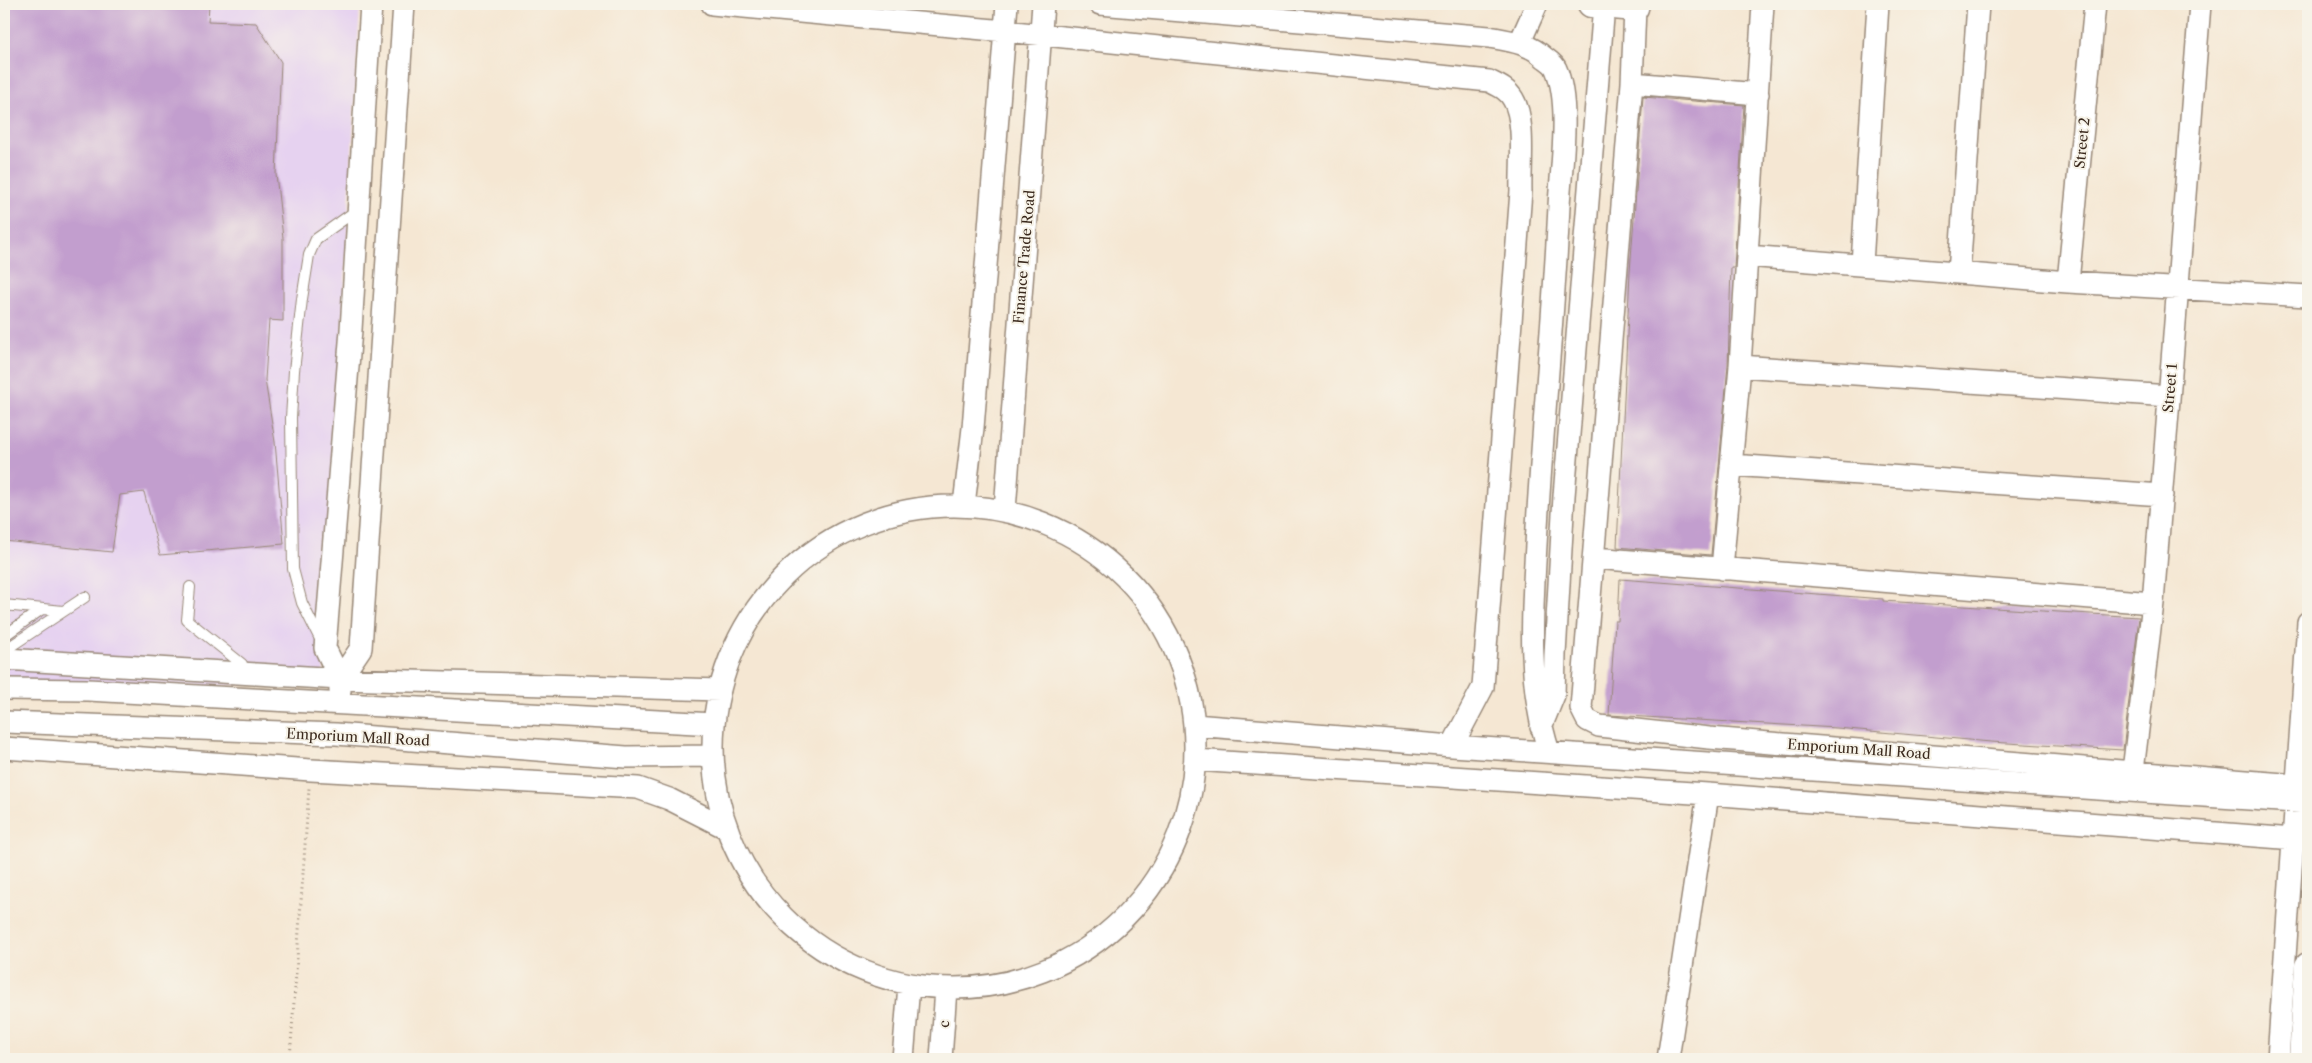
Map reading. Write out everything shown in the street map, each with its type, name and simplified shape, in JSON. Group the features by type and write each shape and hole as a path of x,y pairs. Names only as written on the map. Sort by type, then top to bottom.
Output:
{"street":[{"path":"340,704 340,679 325,648 351,330 371,4"},
{"path":"340,679 361,648 404,4"},
{"path":"712,4 1005,31 1489,81 1504,88 1514,100 1520,122 1521,192 1483,687 1452,746"},
{"path":"964,505 974,418 1007,4"},
{"name":"Finance Trade Road","path":"1005,510 1043,4"},
{"path":"1100,4 1489,37 1520,42 1537,50 1555,66 1562,88 1563,114 1557,260 1540,472 1532,618 1532,666 1541,727 1549,752"},
{"path":"1520,42 1537,4"},
{"path":"1541,727 1554,695 1564,496 1597,4 1636,6 1632,83 1594,558 2153,603"},
{"path":"1722,569 1740,366 1764,4"},
{"path":"1862,264 1878,4"},
{"path":"1959,273 1978,4"},
{"name":"Street 2","path":"2068,282 2095,4"},
{"name":"Street 1","path":"2133,771 2153,603 2200,4"},
{"path":"1632,83 1758,94"},
{"path":"1747,256 2178,290 2308,296"},
{"path":"1740,366 2170,396"},
{"path":"1731,465 2162,495"},
{"path":"964,505 1005,510 1062,531 1113,565 1154,610 1181,665 1194,725 1195,760 1184,821 1157,878 1117,925 1066,961 1017,980 1008,983 946,989 909,985 849,966 796,931 754,884 726,828 713,756 714,724 720,690 739,638 770,592 810,554 857,526 909,510 964,505"},
{"name":"Emporium Mall Road","path":"1594,558 1581,708 1587,720 1599,726 1709,738 2133,771 2302,794"},
{"path":"2278,1059 2300,840 2308,622"},
{"path":"6,659 340,679 720,690"},
{"path":"4,689 88,690 714,724"},
{"name":"Emporium Mall Road","path":"4,722 336,734 626,757 713,756"},
{"path":"1194,725 1452,746 2302,794"},
{"path":"4,748 311,770 638,788 670,799 726,828"},
{"path":"1195,760 1708,794 2300,840"},
{"path":"1668,1059 1708,794"},
{"path":"2302,1059 2308,966"},
{"path":"903,1059 909,985"},
{"name":"c","path":"941,1059 946,989"}],"lane":[{"path":"325,648 302,603 293,569 291,418 294,371 309,255 316,239 358,209"},
{"path":"190,587 187,620 242,664 242,674"},
{"path":"6,659 8,648 85,597"},
{"path":"4,606 63,611"},
{"path":"4,636 42,609"}],"path":[{"path":"290,1059 311,770"}],"shaded area":[{"path":"4,4 360,4 323,681 4,695"}],"building":[{"path":"4,4 209,4 208,21 256,23 281,62 276,174 283,238 283,321 269,320 265,380 275,442 284,544 160,555 144,492 120,495 112,552 4,541"},
{"path":"1643,97 1744,105 1734,268 1731,268 1728,365 1711,555 1617,547 1630,272"},
{"path":"1620,579 1883,599 1883,601 2139,617 2123,750 1991,742 1837,728 1609,715 1615,621 1618,621"}]}
